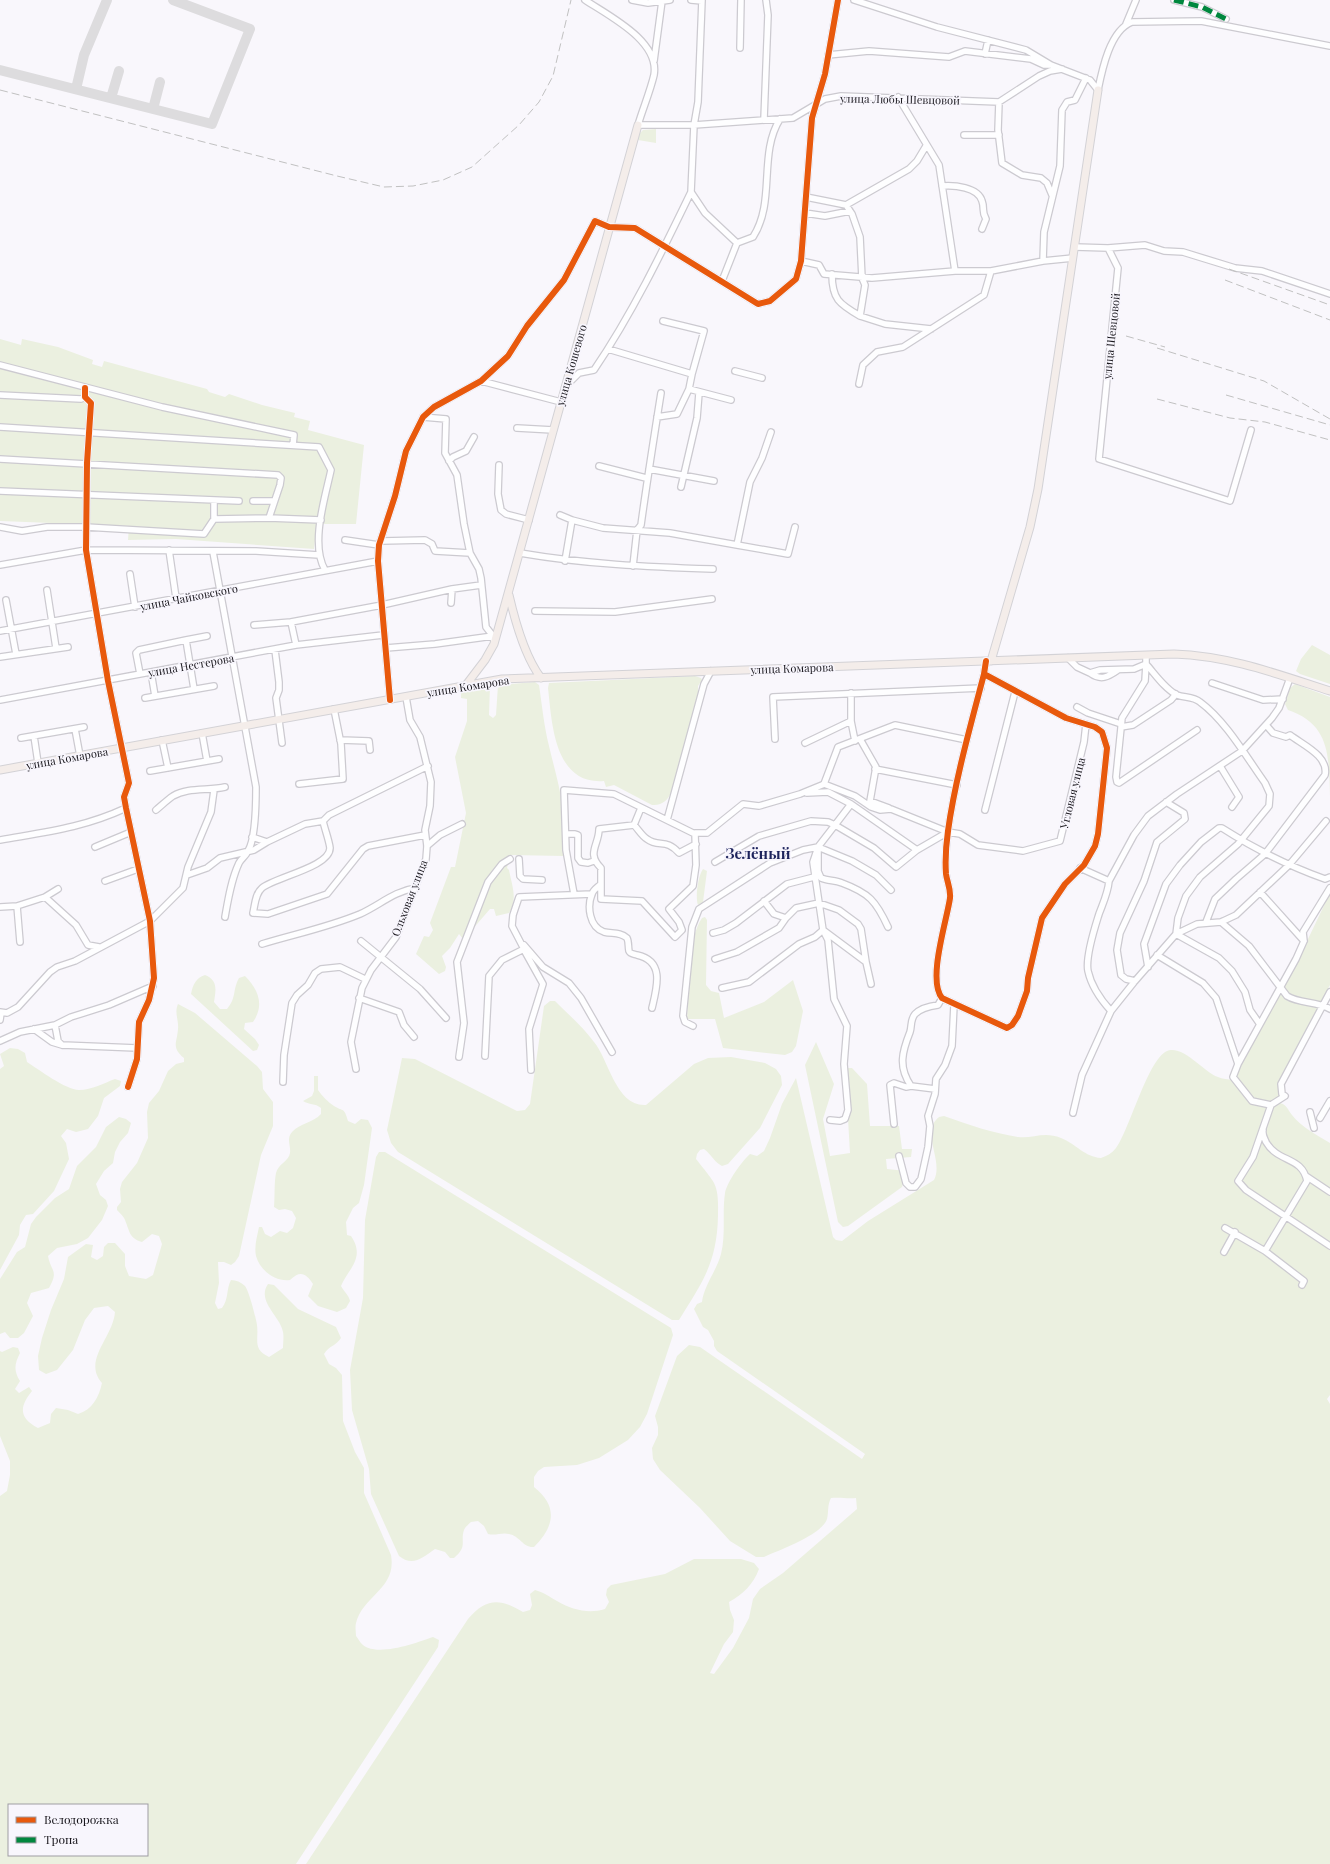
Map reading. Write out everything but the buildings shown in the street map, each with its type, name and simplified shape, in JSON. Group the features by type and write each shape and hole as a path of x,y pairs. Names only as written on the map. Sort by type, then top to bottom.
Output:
{"main road":[{"path":"989,661 1030,527 1038,489 1098,90"},
{"name":"улица Кошевого","path":"466,685 485,660 494,644 638,125"},
{"path":"509,592 513,611 532,663 541,678"},
{"name":"улица Комарова","path":"0,770 502,679 1146,655 1197,655 1228,659 1330,691"}],"street":[{"path":"585,0 642,40 650,51 654,62"},
{"path":"629,1 648,3 670,0"},
{"path":"565,387 579,373 594,370 608,349 665,247 691,192 694,124 698,102 702,0 691,0"},
{"path":"740,48 741,0"},
{"path":"764,119 768,15 766,0"},
{"path":"854,0 937,27 1026,50 1051,65 1088,79 1098,90"},
{"path":"1098,90 1107,54 1126,24 1136,0"},
{"path":"1174,0 1202,6 1226,20"},
{"name":"улица Кошевого","path":"638,125 654,74 654,62 662,1"},
{"path":"390,700 386,648 383,635 378,561 380,543 406,451 423,418 434,407 481,381 508,356 527,326 564,280 595,221 610,227 635,228 758,304 770,301 796,279 801,261 812,118 825,74 837,1"},
{"path":"1126,24 1132,22 1201,21 1330,46"},
{"path":"985,54 988,40"},
{"path":"828,55 869,51 949,57 965,51 1031,59 1044,66 1051,65"},
{"path":"1052,195 1047,183 1041,178 1022,175 1003,165 999,135 999,102 1038,76 1050,71 1062,69"},
{"path":"1043,261 1044,232 1060,166 1062,110 1067,102 1075,100 1088,79 1102,70"},
{"name":"улица Любы Шевцовой","path":"638,125 694,124 793,118 825,99 841,96 999,102"},
{"path":"898,97 938,166 955,271"},
{"path":"722,281 737,244 753,237 763,213 771,136 780,119"},
{"path":"964,135 999,135"},
{"path":"806,197 846,204 909,169 917,161 926,146"},
{"path":"942,186 965,187 981,198 983,202 982,214 986,219 982,229"},
{"path":"691,192 705,213 737,244"},
{"path":"846,204 850,210 860,236 862,278 866,285 860,316"},
{"path":"805,213 825,216 850,210"},
{"path":"1075,247 1108,248 1146,245 1164,251 1183,252 1235,268 1262,271 1330,294"},
{"name":"улица Шевцовой","path":"1108,248 1118,268 1099,459 1230,501 1251,430"},
{"path":"801,261 819,265 824,274 862,278 955,271 991,271 1043,261 1073,258"},
{"path":"859,384 863,366 877,352 903,347 984,295 991,271"},
{"path":"832,274 833,293 843,306 860,316 885,324 931,329"},
{"path":"657,417 677,414 689,389 704,331 663,320"},
{"path":"608,349 692,374"},
{"path":"0,365 162,407 294,435 293,445"},
{"path":"735,371 762,378"},
{"path":"481,381 561,402"},
{"path":"85,388 85,397 91,403 87,463 86,550 95,614 129,783 124,797 150,921 154,971 153,986 138,1022 136,1048 137,1059 128,1087"},
{"path":"689,389 699,393 731,400"},
{"path":"633,566 637,530 641,525 646,478 649,469 661,393"},
{"path":"681,486 698,418 699,393"},
{"path":"0,395 81,399 85,397"},
{"path":"423,418 446,419 445,453 457,475 470,553 479,569 486,627 493,636 494,644"},
{"path":"0,427 319,447 331,470 321,520 319,554 325,570"},
{"path":"518,428 553,430"},
{"path":"737,545 750,482 762,458 771,432"},
{"path":"450,461 453,457 466,451 474,437"},
{"path":"0,459 278,475 281,478 280,485 269,518"},
{"path":"499,465 498,494 501,510 506,514 529,520"},
{"path":"599,466 646,478"},
{"path":"649,469 714,481"},
{"path":"0,491 239,501"},
{"path":"0,527 22,531 47,527 86,527 204,534 214,518 214,500"},
{"path":"253,501 274,502"},
{"path":"560,515 572,520 603,528 670,533 788,554 795,527"},
{"path":"214,518 321,520"},
{"path":"565,561 572,520"},
{"path":"345,540 380,543 425,540 432,544 435,551 470,553"},
{"path":"0,565 86,550 169,550 213,552 256,551 319,554"},
{"path":"169,550 176,598"},
{"path":"213,552 256,787 256,812 249,851 238,865 228,896 225,917"},
{"path":"520,553 565,561 633,566 713,569"},
{"name":"улица Чайковского","path":"0,631 378,561"},
{"path":"130,574 135,607"},
{"path":"254,625 291,622 382,605 452,589 481,585"},
{"path":"451,603 452,589"},
{"path":"47,590 56,648"},
{"path":"535,611 615,612 712,599"},
{"path":"6,600 16,654"},
{"path":"291,622 296,646"},
{"name":"улица Нестерова","path":"0,700 231,657 296,646 383,635"},
{"path":"140,674 136,653 139,650 207,636"},
{"path":"386,648 435,644 493,636"},
{"path":"186,640 194,689"},
{"path":"0,657 68,647"},
{"path":"275,650 279,682 279,690 276,698 282,743"},
{"path":"1146,655 1145,681 1122,718 1116,777 1118,783 1197,730"},
{"path":"1068,658 1077,667 1090,673 1100,670 1134,669 1146,664"},
{"path":"984,674 1015,692 1066,718 1095,727 1102,732 1107,748 1098,834 1091,854 1065,884 1042,918 1028,978 1028,991 1018,1016 1012,1025 1005,1028 942,998 938,991 937,972 944,921 950,895 946,875 948,832 968,740 984,674 989,661"},
{"path":"1146,664 1176,694 1194,698 1201,702 1222,724 1266,784 1271,799 1269,806 1242,840 1200,877 1186,896 1178,918 1176,934"},
{"path":"667,820 704,684 711,671"},
{"path":"151,672 155,696"},
{"path":"1111,1011 1102,1002 1087,970 1089,951 1099,915 1109,890 1109,881 1134,835 1148,816 1166,802 1242,751 1280,708 1290,678"},
{"path":"1212,683 1263,700 1283,699"},
{"path":"145,698 214,686"},
{"path":"775,739 773,698 851,693 981,688"},
{"path":"985,810 1015,692"},
{"path":"851,693 851,721 857,740 875,765 870,801 948,832"},
{"path":"1077,707 1121,726 1133,724 1171,700 1176,694"},
{"name":"Ольховая улица","path":"356,1069 351,1042 359,998 365,979 396,937 426,859 427,846 425,835 430,806 430,782 428,766 420,737 410,720 406,697"},
{"path":"299,784 343,779 340,740 334,709"},
{"path":"805,743 851,721"},
{"name":"Угловая улица","path":"948,832 960,834 978,845 1022,851 1060,841 1085,738 1086,724"},
{"path":"824,784 838,747 895,725 968,740"},
{"path":"1206,922 1215,899 1265,854 1310,795 1322,782 1326,772 1323,760 1290,735 1286,737 1275,734 1266,725"},
{"path":"21,738 84,728"},
{"path":"75,729 80,756"},
{"path":"202,733 207,761"},
{"path":"34,736 38,763"},
{"path":"162,740 168,768"},
{"path":"340,740 369,741 370,750"},
{"path":"150,771 219,759"},
{"path":"188,875 207,868 220,858 258,848 304,824 323,821 329,815 428,766"},
{"path":"1220,766 1239,796 1232,807"},
{"path":"875,769 958,785"},
{"path":"574,894 566,850 564,790 614,794 695,833 707,833 743,804 759,806 800,794 824,784 855,796 871,807 880,810 891,809"},
{"path":"156,810 174,796 195,790 214,790 225,787"},
{"path":"0,1020 1,1012 7,1013 18,1007 50,972 57,967 75,961 150,921 183,888 188,875 188,867 211,812 214,790"},
{"path":"800,794 828,792 851,804 917,850"},
{"path":"1135,981 1126,979 1121,975 1117,950 1120,933 1144,881 1157,842 1185,819 1184,814 1166,802"},
{"path":"830,1120 840,1121 845,1119 848,1110 844,1064 847,1026 834,998 828,940 823,930 813,862 818,847 851,804"},
{"path":"0,840 94,822 126,808"},
{"path":"634,825 641,808"},
{"path":"323,821 330,849 328,854 317,864 263,887 256,897 253,913 268,914 327,894 335,886 363,849 368,846 425,835"},
{"path":"715,862 759,836 811,821 828,822 835,825 874,848 896,867 917,850 948,832"},
{"path":"1073,1113 1082,1075 1111,1011 1135,981 1176,934 1206,922 1221,922 1236,915 1289,866 1326,821"},
{"path":"427,846 440,835 462,824"},
{"path":"634,825 600,828 599,838 595,843 594,861 601,868 601,900 642,901 675,937 682,930 679,922 669,909 693,886 696,844 695,833"},
{"path":"634,825 647,839 656,843 666,843 679,853 696,844"},
{"path":"1148,967 1144,944 1166,884 1180,865 1201,842 1219,828 1222,828 1265,854 1289,866 1325,879 1330,878"},
{"path":"94,846 131,832"},
{"path":"566,834 575,834 578,836 578,858 581,862 588,863 594,861"},
{"path":"252,837 267,842"},
{"path":"818,847 818,871 821,878 842,883 868,896 878,906 888,926"},
{"path":"693,1026 685,1022 683,1016 692,927 699,909 770,863 803,850 818,847 852,861 876,875 892,890"},
{"path":"459,1057 464,1023 457,962 488,882 502,864 510,859"},
{"path":"519,859 520,876 523,879 542,880"},
{"path":"105,881 138,868"},
{"path":"1080,868 1109,881"},
{"path":"713,933 724,930 736,923 787,884 814,877"},
{"path":"600,884 592,894 589,915 595,925 603,932 623,934 627,938 631,953 643,956 656,970 658,975 652,1008"},
{"path":"262,944 321,928 362,913 403,890 416,888"},
{"path":"1271,1105 1252,1101 1243,1092 1233,1077 1259,1023 1280,988 1304,941 1303,932 1330,888"},
{"path":"0,908 17,906 45,897 58,889"},
{"path":"1260,892 1304,941"},
{"path":"592,894 519,897 513,914 512,926 521,941 543,967 569,983 581,998 612,1052"},
{"path":"45,897 76,925 88,945 100,947"},
{"path":"764,901 774,914 786,918"},
{"path":"715,959 737,952 779,928 786,918 799,907 819,903 839,910 858,924 861,929 871,984"},
{"path":"17,906 20,942"},
{"path":"1221,922 1249,946 1280,988 1295,1000 1323,1005 1330,1009"},
{"path":"823,930 866,962"},
{"path":"722,988 749,982 799,944 815,937 823,930"},
{"path":"1176,934 1219,958 1232,970 1245,992 1250,1010 1259,1023"},
{"path":"361,941 420,989 446,1018"},
{"path":"521,941 543,984 530,1030 531,1070"},
{"path":"484,1056 489,976 502,960 524,949"},
{"path":"1158,955 1204,983 1216,998 1238,1064"},
{"path":"283,1082 284,1055 292,1003 297,995 308,986 315,973 321,969 344,968 365,979"},
{"path":"0,1041 20,1032 55,1025 71,1017 109,1005 153,986"},
{"path":"1330,992 1281,1084 1282,1094 1286,1096 1271,1105 1253,1158 1238,1181 1246,1190 1330,1246"},
{"path":"359,998 399,1012 404,1026 414,1037"},
{"path":"911,1086 905,1077 902,1068 905,1045 910,1031 911,1020 916,1013 927,1007 938,1005 942,998"},
{"path":"899,1156 906,1183 910,1187 914,1187 921,1179 928,1147 930,1126 928,1116 936,1079 945,1064 952,1046 954,1005"},
{"path":"55,1025 58,1040 62,1045"},
{"path":"34,1029 52,1042 62,1045 136,1048"},
{"path":"894,1124 890,1084 894,1082 906,1087 911,1086 935,1089"},
{"path":"1320,1118 1330,1101"},
{"path":"1310,1112 1314,1128"},
{"path":"1263,1126 1262,1134 1269,1147 1280,1157 1296,1162 1306,1172 1307,1181 1286,1218 1264,1251"},
{"path":"1306,1176 1330,1192"},
{"path":"1224,1228 1235,1232 1264,1251 1304,1281 1302,1286"},
{"path":"1224,1252 1235,1232"}],"green space":[{"path":"656,129 656,143 638,140 639,134 643,130"},
{"path":"0,339 21,345 22,339 58,347 93,360 92,364 102,367 104,361 207,389 209,392 225,397 229,394 262,405 295,413 294,417 310,421 308,430 364,445 356,524 317,524 314,549 176,539 128,540 129,526 0,521"},
{"path":"1312,645 1330,655 1330,684 1300,674 1296,671 1301,659"},
{"path":"695,676 701,678 702,680 698,686 698,697 672,791 664,802 652,805 614,785 606,787 604,781 587,780 575,773 565,763 554,734 548,688 549,683"},
{"path":"535,682 539,685 546,731 562,802 564,825 563,837 565,840 564,856 510,855 507,868 509,870 513,887 514,897 512,908 509,913 496,916 494,909 490,909 465,938 463,939 459,934 450,948 442,956 446,967 445,971 439,974 416,954 424,936 429,937 433,930 430,923 451,867 455,867 466,813 455,757 467,721 467,699 461,698 461,690 490,686 489,715 493,718 496,715 498,685"},
{"path":"1295,684 1330,697 1330,797 1329,768 1324,743 1312,724 1302,716 1288,710 1285,704 1290,688"},
{"path":"703,869 707,871 703,902 698,905 698,887"},
{"path":"1330,893 1330,985 1278,1083 1282,1094 1279,1103 1285,1106 1305,1127 1330,1143 1330,1395 1327,1399 1330,1404 1330,1864 306,1864 468,1619 481,1607 494,1602 507,1604 523,1612 530,1610 532,1605 530,1594 535,1590 575,1609 593,1611 605,1609 609,1602 606,1595 607,1589 611,1585 665,1574 694,1559 741,1559 754,1563 759,1569 754,1580 739,1596 729,1602 734,1620 733,1632 724,1644 710,1673 714,1674 733,1648 749,1618 753,1599 760,1589 783,1573 857,1509 856,1498 831,1498 827,1519 817,1531 764,1557 756,1557 730,1541 700,1508 660,1470 653,1459 652,1448 658,1435 658,1427 655,1416 677,1356 689,1345 700,1347 862,1459 865,1454 717,1351 708,1330 703,1327 694,1309 697,1304 702,1302 705,1290 717,1266 721,1254 726,1188 735,1172 750,1154 757,1156 764,1151 782,1104 796,1078 833,1237 836,1240 842,1241 868,1221 934,1180 936,1164 932,1130 934,1123 939,1117 944,1116 981,1128 1018,1137 1044,1135 1055,1136 1061,1138 1085,1153 1101,1158 1113,1151 1122,1139 1148,1076 1163,1053 1171,1050 1183,1053 1207,1071 1221,1078 1233,1080 1297,962"},
{"path":"705,917 707,920 706,985 711,991 719,993 724,1018 764,1002 793,980 803,1011 796,1046 792,1052 785,1055 723,1048 715,1019 687,1019 691,952 697,927 702,918"},
{"path":"205,975 214,983 214,1002 220,1009 227,1009 230,1005 239,978 245,976 250,981 258,998 259,1009 253,1022 245,1023 244,1029 259,1045 257,1050 253,1051 191,994 195,982"},
{"path":"550,1001 555,1001 590,1036 620,1091 627,1099 636,1104 646,1105 694,1064 708,1058 731,1057 765,1063 776,1069 781,1076 782,1085 760,1128 728,1164 722,1166 704,1149 700,1150 697,1154 696,1159 716,1187 718,1200 717,1232 715,1247 707,1272 695,1295 679,1320 672,1320 398,1152 391,1143 387,1130 402,1058 415,1059 517,1111 525,1110 530,1104 544,1006"},
{"path":"178,1004 195,1013 257,1066 262,1072 263,1089 273,1102 273,1126 261,1155 239,1256 231,1265 224,1262 218,1262 219,1283 215,1303 218,1309 222,1308 226,1301 228,1287 231,1280 242,1283 245,1286 256,1322 258,1347 260,1351 269,1357 283,1348 283,1332 265,1297 265,1290 268,1284 274,1285 298,1309 336,1327 341,1338 324,1354 329,1364 336,1368 342,1375 343,1421 355,1452 364,1468 364,1493 391,1555 392,1567 384,1584 365,1605 360,1613 356,1625 356,1636 363,1645 378,1650 397,1648 433,1637 439,1640 438,1647 296,1864 0,1864 0,1496 7,1491 10,1475 10,1461 0,1436 0,1351 2,1352 13,1347 18,1348 20,1353 16,1363 16,1373 20,1381 15,1389 19,1393 29,1387 32,1391 25,1402 23,1412 27,1420 38,1428 50,1423 51,1414 56,1408 68,1410 78,1414 91,1406 97,1398 102,1383 95,1366 100,1349 113,1322 115,1312 108,1306 94,1308 85,1320 73,1350 57,1370 46,1374 39,1370 38,1356 51,1310 64,1279 68,1257 86,1244 93,1245 91,1257 97,1260 103,1256 104,1247 108,1243 115,1243 125,1254 125,1266 129,1276 146,1279 153,1275 162,1244 159,1236 152,1234 142,1242 135,1239 130,1234 124,1218 117,1210 117,1207 121,1202 120,1189 122,1182 137,1163 148,1138 147,1112 149,1103 159,1091 168,1071 176,1064 184,1062 184,1058 176,1048 178,1026"},
{"path":"816,1042 834,1084 823,1119 830,1156 850,1153 845,1068 852,1068 867,1084 870,1126 899,1126 902,1149 912,1149 911,1157 886,1159 887,1169 906,1171 902,1187 848,1226 843,1227 838,1222 805,1065"},
{"path":"10,1048 18,1049 25,1053 27,1062 60,1083 73,1089 89,1089 115,1079 121,1081 120,1086 104,1098 98,1116 88,1129 76,1132 67,1129 61,1136 66,1143 69,1159 54,1191 33,1214 26,1215 20,1225 19,1235 0,1270 0,1069 4,1066 0,1054"},
{"path":"314,1076 318,1076 318,1090 325,1099 337,1108 343,1110 348,1121 355,1124 361,1119 368,1120 372,1128 364,1185 359,1203 353,1208 346,1222 347,1235 351,1236 357,1251 354,1263 341,1286 349,1297 350,1301 346,1308 337,1312 318,1306 308,1296 313,1284 308,1277 300,1274 290,1280 285,1280 274,1277 265,1271 261,1266 255,1252 259,1227 262,1227 265,1234 271,1237 280,1231 287,1233 293,1228 296,1218 292,1211 285,1209 279,1210 274,1207 275,1177 279,1167 289,1156 289,1137 292,1132 321,1114 321,1108 303,1101 312,1096 314,1091"},
{"path":"119,1117 126,1119 131,1123 128,1133 120,1142 115,1152 113,1163 104,1171 96,1184 100,1195 106,1200 108,1206 102,1220 88,1238 77,1244 57,1248 48,1256 54,1274 52,1282 49,1288 31,1293 27,1303 33,1316 24,1333 18,1338 10,1338 5,1332 0,1334 0,1279 17,1252 25,1247 31,1224 36,1217 55,1198 69,1189 77,1166 96,1147 106,1127"},
{"path":"379,1152 385,1152 671,1328 673,1335 647,1414 640,1427 628,1440 599,1458 577,1465 544,1467 538,1471 534,1477 534,1487 547,1501 551,1516 550,1524 534,1547 527,1546 513,1535 504,1533 494,1535 488,1534 484,1526 478,1521 471,1522 466,1527 463,1534 463,1544 461,1550 454,1558 450,1558 445,1552 435,1549 417,1560 409,1561 399,1556 371,1494 369,1469 352,1410 350,1370 363,1298 365,1220 376,1157"}],"taxiway":[{"path":"76,89 84,55 107,0"},
{"path":"0,70 212,124 250,29 173,0"},
{"path":"111,98 119,71"},
{"path":"153,109 160,82"}],"railway":[{"path":"0,90 384,187 413,186 443,180 472,167 519,125 539,102 553,76 571,0"},
{"path":"1229,269 1330,305"},
{"path":"1225,280 1330,320"},
{"path":"1126,336 1165,347"},
{"path":"1157,348 1264,381 1330,419"},
{"path":"1226,395 1330,425"},
{"path":"1157,399 1230,418 1265,422 1330,440"}],"marked path":[{"path":"1174,0 1202,7 1226,19"}],"cycle path":[{"path":"390,700 378,561 379,545 395,496 406,451 423,417 434,407 481,381 508,356 527,326 564,280 595,221 609,227 635,228 758,304 770,301 796,279 801,261 812,118 825,74 838,0"},
{"path":"85,388 85,397 91,403 87,463 86,550 108,681 129,783 124,797 150,921 154,978 149,1000 139,1022 137,1059 128,1087"},
{"path":"984,674 959,772 951,812 946,852 946,877 950,898 939,950 936,978 938,989 942,998 1007,1028 1012,1025 1018,1016 1027,991 1028,978 1042,918 1065,884 1084,865 1095,846 1098,834 1107,748 1102,732 1095,727 1066,718 984,674 986,661"}],"district":[{"name":"Зелёный","path":"758,853"}]}
